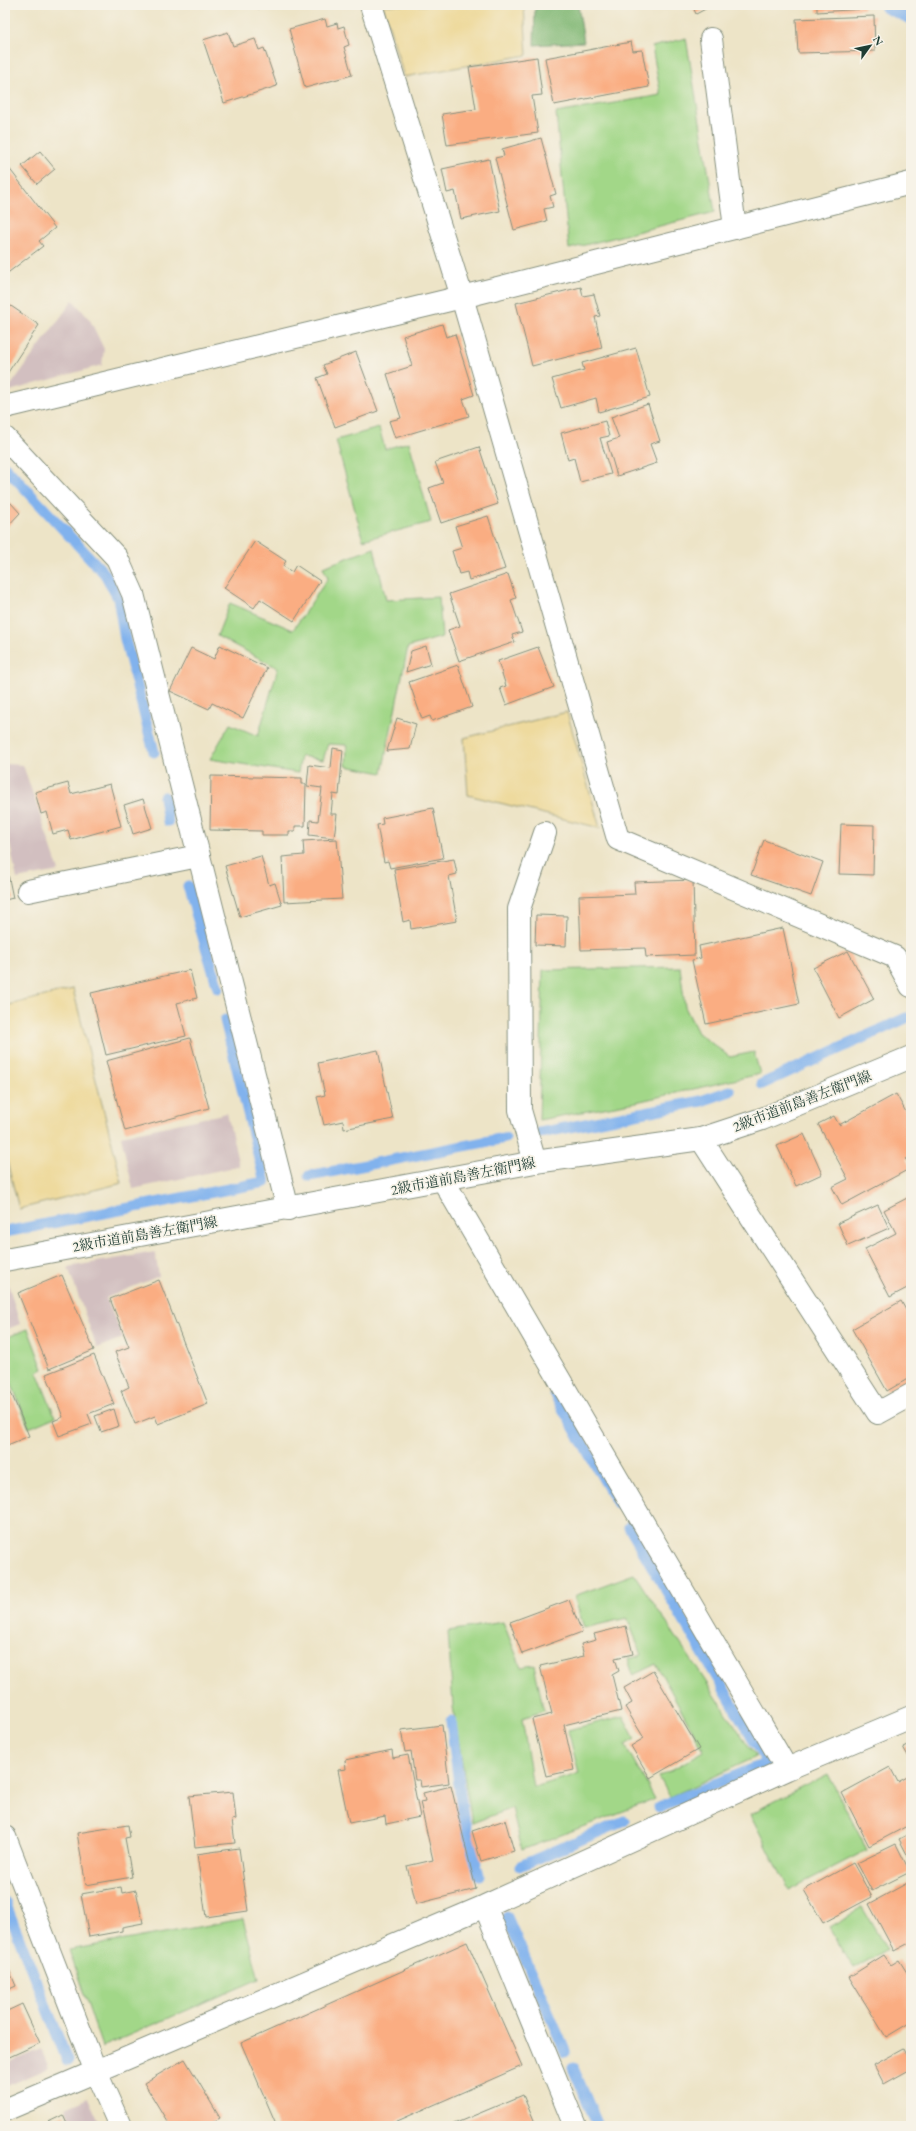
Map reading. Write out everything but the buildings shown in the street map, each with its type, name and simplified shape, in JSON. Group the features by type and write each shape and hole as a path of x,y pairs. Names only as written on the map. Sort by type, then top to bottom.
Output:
{"street":[{"path":"371,5 462,297 618,839 895,957 911,986"},
{"path":"711,39 735,228"},
{"path":"5,408 462,297 911,183"},
{"path":"5,438 117,558 133,594 288,1208"},
{"path":"535,1162 520,1110 519,909 545,833"},
{"path":"28,891 198,856"},
{"name":"2級市道前島善左衛門線","path":"5,1260 535,1162 701,1138 762,1120 911,1057"},
{"path":"701,1138 878,1413 911,1395"},
{"path":"444,1180 787,1769"},
{"path":"5,2110 485,1906 787,1769 911,1717"},
{"path":"5,1837 96,2072 120,2126"},
{"path":"485,1906 575,2126"}],"shaded area":[{"path":"73,300 90,320 104,349 102,365 6,392"},
{"path":"5,764 23,765 59,871 17,879 5,820"},
{"path":"227,1113 239,1166 133,1189 121,1136"},
{"path":"155,1252 159,1276 106,1298 123,1338 97,1348 68,1267"},
{"path":"5,1280 7,1280 20,1324 5,1330"},
{"path":"41,2049 49,2068 5,2087 5,2064"},
{"path":"88,2098 101,2126 73,2126 65,2108"}],"green space":[{"path":"535,5 578,5 584,42 534,45"},
{"path":"686,38 715,212 569,249 556,113 661,95 652,47"},
{"path":"379,428 385,449 409,442 431,522 363,540 336,440"},
{"path":"374,548 386,600 439,597 442,637 408,647 382,773 346,766 347,745 328,744 323,760 301,756 298,773 210,759 230,724 258,736 278,668 217,636 230,603 293,630 328,578 323,567"},
{"path":"680,967 685,1007 698,1033 730,1057 754,1052 760,1074 636,1102 539,1120 543,970"},
{"path":"28,1329 43,1369 37,1372 55,1417 29,1428 5,1367 5,1338"},
{"path":"634,1574 756,1757 670,1797 659,1777 704,1751 656,1664 633,1675 628,1659 642,1655 627,1618 584,1628 574,1596"},
{"path":"503,1622 521,1667 534,1665 544,1711 522,1718 533,1787 579,1774 568,1730 623,1716 635,1739 625,1745 655,1799 522,1850 512,1808 472,1823 453,1707 448,1631"},
{"path":"828,1774 867,1850 789,1890 750,1814"},
{"path":"862,1908 887,1950 854,1969 829,1927"},
{"path":"243,1919 259,1979 102,2047 69,1950"}],"sand":[{"path":"383,5 524,5 527,55 404,77"},
{"path":"567,712 600,828 468,795 464,738"},
{"path":"73,989 122,1183 19,1209 5,1153 5,1006"}],"waterway":[{"path":"885,5 886,8 911,19"},
{"path":"5,467 105,574 118,598 125,639 154,752"},
{"path":"164,797 168,821"},
{"path":"188,886 218,988"},
{"path":"762,1084 906,1018"},
{"path":"5,1232 265,1182 225,1020"},
{"path":"540,1133 701,1101 730,1091"},
{"path":"309,1176 505,1138"},
{"path":"555,1395 618,1504"},
{"path":"629,1527 767,1763 659,1807"},
{"path":"451,1721 463,1816 479,1875"},
{"path":"520,1866 624,1821"},
{"path":"5,1902 67,2060"},
{"path":"507,1917 565,2051"},
{"path":"573,2068 598,2126"}]}
